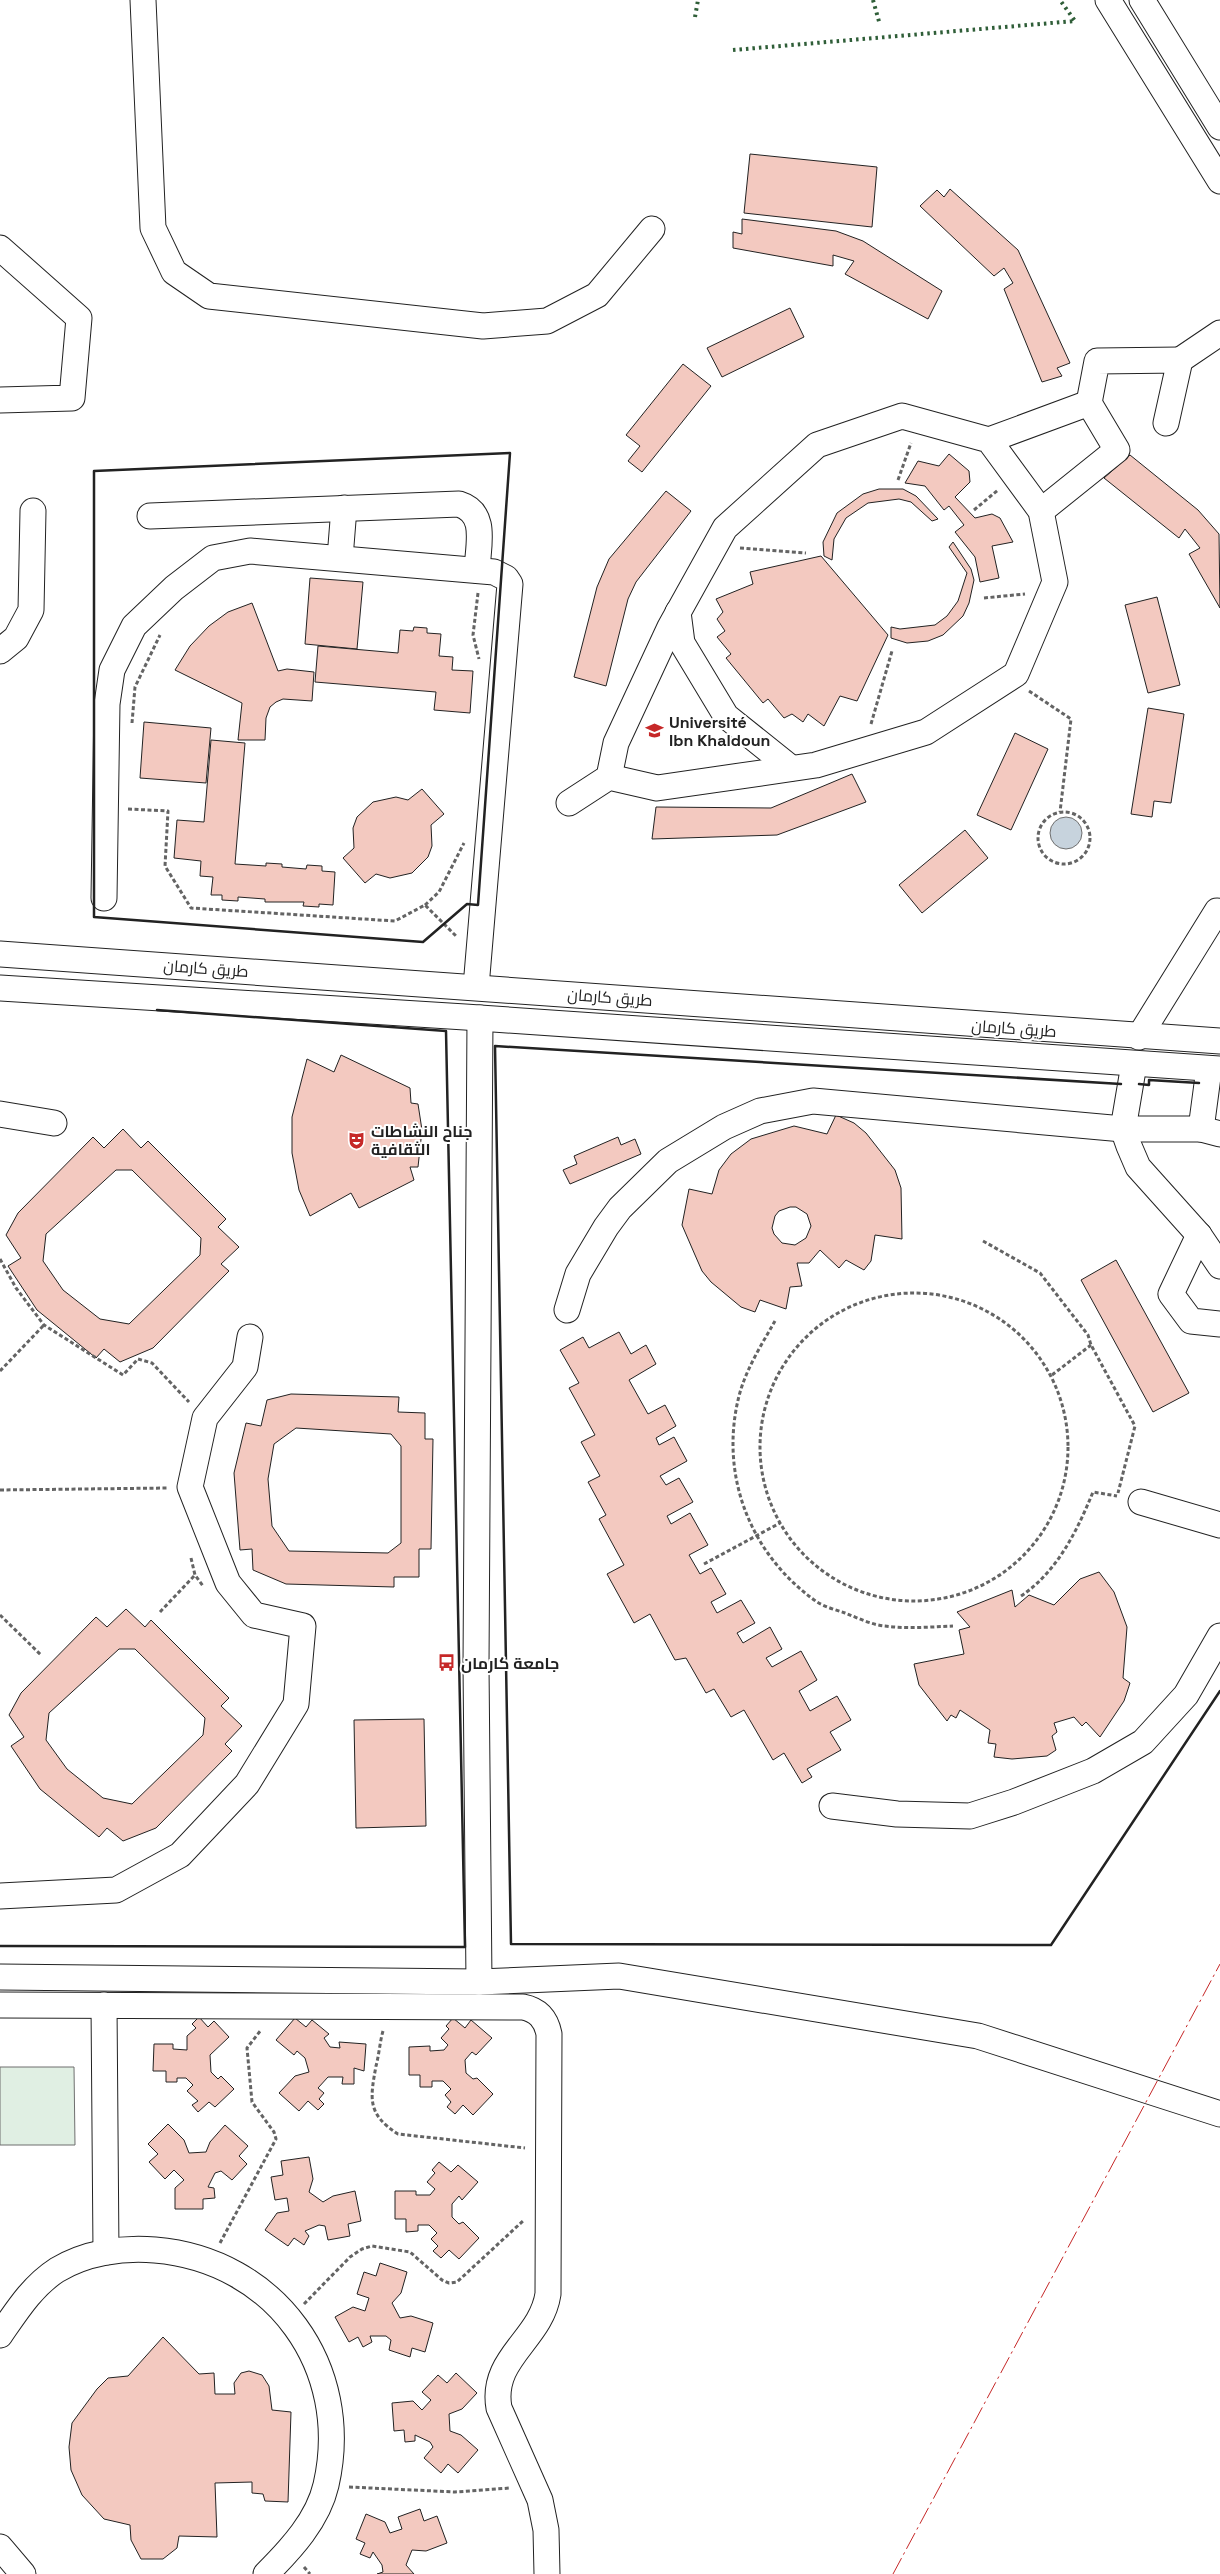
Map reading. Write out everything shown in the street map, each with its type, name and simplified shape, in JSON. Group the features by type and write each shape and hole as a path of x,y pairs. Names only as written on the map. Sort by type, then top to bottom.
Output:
{"street":[{"path":"143,0 153,228 174,272 209,296 483,326 547,320 597,295 652,229"},
{"path":"1108,0 1220,181"},
{"path":"1142,0 1220,127"},
{"path":"0,248 79,318 72,398 0,400"},
{"path":"1041,511 1116,450 1089,403 1097,361 1180,360 1220,333"},
{"path":"1166,423 1180,360"},
{"path":"569,803 609,777 616,743 678,612 726,528 817,445 902,416 988,440 1089,403"},
{"path":"609,777 657,788 816,765 926,732 1016,674 1055,582 1041,511 988,440"},
{"path":"150,516 459,504 468,507 476,515 480,523 473,580"},
{"path":"340,558 344,508"},
{"path":"0,651 16,638 31,610 32,511"},
{"path":"104,898 107,704 112,670 134,626 174,588 213,558 250,551 340,558 473,580 501,574 510,584 476,987"},
{"path":"678,612 682,643 726,716 791,768"},
{"path":"1139,1037 1219,910"},
{"name":"طريق كارمان","path":"0,954 476,987 1139,1037 1220,1041"},
{"name":"طريق كارمان","path":"0,988 480,1018 1215,1069"},
{"path":"478,1982 476,1655 480,1018"},
{"path":"1134,1064 1124,1129 1138,1167 1199,1235 1220,1266"},
{"path":"567,1310 578,1274 606,1227 620,1208 668,1161 724,1127 760,1111 813,1101 1124,1129 1211,1132 1215,1069"},
{"path":"0,1114 54,1123"},
{"path":"1199,1235 1171,1294 1191,1321 1220,1324"},
{"path":"0,1896 116,1890 180,1855 247,1784 296,1704 303,1626 254,1615 228,1583 190,1487 206,1418 245,1367 250,1337"},
{"path":"1141,1502 1220,1525"},
{"path":"832,1806 897,1814 970,1816 1014,1802 1093,1771 1143,1742 1186,1695 1220,1636"},
{"path":"0,1977 478,1982 619,1976 978,2036 1220,2114"},
{"path":"0,2005 531,2009 544,2019 549,2034 546,2304 540,2321 500,2374 497,2397 499,2408 534,2486 544,2515 546,2574"},
{"path":"104,2005 106,2252"},
{"path":"0,2335 30,2294 56,2271 83,2258 106,2252 151,2249 177,2252 210,2260 240,2275 267,2294 290,2319 310,2348 324,2381 331,2416 331,2451 326,2486 311,2521 289,2550 266,2574"},
{"path":"0,2547 23,2574"}],"path":[{"path":"898,480 913,439"},
{"path":"974,510 1000,488"},
{"path":"730,547 806,553"},
{"path":"473,580 478,592 473,634 481,669"},
{"path":"984,598 1033,593"},
{"path":"132,724 135,687 160,634 166,628"},
{"path":"868,732 892,650"},
{"path":"1027,690 1071,719 1060,812"},
{"path":"125,809 168,811 165,866 191,908 394,921 425,905 439,892 466,840"},
{"path":"1060,812 1068,812 1083,819 1090,834 1087,851 1081,858 1065,864 1049,858 1039,844 1039,835 1045,820 1060,812"},
{"path":"425,905 478,958"},
{"path":"983,1241 1040,1273 1088,1335 1091,1345 1135,1426 1117,1496"},
{"path":"0,1259 16,1288 44,1325 124,1375 138,1359 152,1363 195,1409"},
{"path":"889,1293 939,1293 987,1308 1027,1338 1052,1375 1070,1429 1066,1480 1046,1528 997,1577 952,1602 914,1602 863,1593 818,1568 783,1530 780,1523 763,1483 760,1433 772,1385 787,1351 826,1320 889,1293"},
{"path":"775,1321 756,1356 740,1394 733,1428 734,1469 740,1502 756,1536 772,1560 818,1602 884,1626 953,1626"},
{"path":"0,1371 44,1325"},
{"path":"1052,1375 1091,1345"},
{"path":"0,1490 176,1488"},
{"path":"1021,1596 1036,1586 1078,1531 1093,1492 1141,1502"},
{"path":"704,1564 780,1523"},
{"path":"160,1612 195,1575"},
{"path":"0,1615 40,1655"},
{"path":"210,2260 276,2140 274,2132 252,2102 246,2048 280,2006"},
{"path":"392,2031 383,2031 371,2098 374,2110 383,2124 398,2134 548,2150"},
{"path":"290,2319 350,2257 362,2249 372,2246 410,2252 442,2280 449,2283 457,2282 548,2199"},
{"path":"326,2486 455,2492 534,2486"}],"green space":[{"path":"0,2067 74,2067 75,2145 0,2145"}],"shaded area":[{"path":"1066,817 1077,822 1082,833 1077,844 1066,849 1055,844 1050,833 1055,822"}],"building":[{"path":"750,154 877,167 872,227 744,213"},
{"path":"950,189 1018,250 1070,363 1057,368 1062,376 1042,382 1004,289 1013,283 1004,268 994,276 920,206 937,190 944,197"},
{"path":"742,219 836,231 863,241 942,291 928,319 845,274 854,261 833,255 833,266 733,248 733,232 742,234"},
{"path":"790,308 804,337 722,377 707,348"},
{"path":"683,364 711,386 642,472 628,461 640,446 626,435"},
{"path":"949,454 969,471 970,482 955,497 975,518 992,514 1000,518 1013,542 992,546 999,578 980,582 975,557 955,532 964,525 949,506 944,510 925,486 905,483 918,461 939,466"},
{"path":"1130,455 1198,510 1219,534 1220,608 1189,554 1200,548 1185,529 1179,538 1104,478"},
{"path":"879,489 903,489 916,496 938,519 932,521 911,502 899,499 868,503 846,518 834,539 832,560 824,556 823,542 837,513 863,494"},
{"path":"666,491 691,511 636,582 628,599 606,686 574,677 597,587 609,559"},
{"path":"953,542 971,569 974,580 969,603 963,616 943,635 928,641 907,643 891,638 891,627 900,629 935,625 947,616 958,601 967,573 949,547"},
{"path":"821,556 888,635 857,701 840,696 824,726 808,714 803,722 792,714 784,718 768,699 763,703 726,658 731,654 717,637 725,631 717,619 723,612 716,599 753,584 750,572"},
{"path":"310,578 363,582 357,649 305,644"},
{"path":"1157,597 1180,685 1148,693 1125,605"},
{"path":"252,603 278,671 287,669 314,672 312,701 283,699 276,702 270,707 266,718 265,740 238,740 242,703 175,670 190,646 209,626 228,612"},
{"path":"414,627 427,628 427,633 441,634 439,656 453,657 452,670 473,671 470,713 434,710 436,692 315,682 318,646 398,653 400,630 413,631"},
{"path":"1148,708 1184,714 1171,803 1154,801 1152,817 1131,814"},
{"path":"144,722 211,728 206,783 140,778"},
{"path":"1015,733 1048,749 1011,830 977,815"},
{"path":"211,740 245,743 235,864 266,866 266,863 282,864 282,867 306,869 307,865 322,866 322,871 335,872 333,905 319,904 319,907 303,906 304,902 265,902 265,899 238,897 238,901 222,900 222,895 211,895 213,877 200,876 201,861 174,858 177,820 204,822"},
{"path":"852,774 866,802 777,835 652,839 656,807 771,808"},
{"path":"422,789 444,814 431,825 432,846 428,857 412,873 390,878 376,874 365,883 343,858 354,848 353,828 357,817 373,802 396,797 408,800"},
{"path":"965,830 988,858 922,913 899,885"},
{"name":"جناح النشاطات الثقافية","path":"341,1055 410,1088 411,1103 418,1104 422,1130 418,1167 410,1167 414,1180 359,1208 351,1193 310,1216 299,1190 292,1153 292,1117 307,1059 334,1072"},
{"path":"836,1115 854,1123 866,1133 895,1170 901,1188 902,1239 875,1235 871,1261 864,1270 846,1260 839,1268 820,1250 809,1263 797,1263 802,1286 790,1287 786,1309 760,1300 755,1312 741,1307 711,1282 702,1271 682,1225 689,1189 712,1194 719,1170 731,1154 751,1139 794,1126 827,1134","holes":["796,1207 807,1214 811,1226 806,1238 795,1245 782,1243 774,1234 772,1228 775,1216 779,1211"]},
{"path":"123,1129 141,1148 148,1141 226,1219 218,1227 239,1247 221,1264 229,1271 153,1348 120,1362 104,1349 96,1358 37,1310 8,1266 21,1258 6,1235 18,1213 93,1137 104,1148","holes":["116,1170 132,1170 201,1238 200,1255 129,1324 100,1319 63,1290 43,1261 46,1234"]},
{"path":"618,1137 621,1145 635,1139 641,1154 570,1184 563,1170 577,1164 574,1156"},
{"path":"1116,1260 1189,1393 1153,1412 1081,1280"},
{"path":"619,1332 631,1354 646,1345 656,1364 629,1380 648,1414 665,1405 676,1426 656,1438 659,1445 674,1437 687,1461 660,1476 666,1485 679,1478 693,1502 667,1516 671,1524 690,1513 708,1545 689,1555 700,1574 711,1568 726,1594 711,1602 717,1613 741,1600 755,1623 737,1633 743,1643 770,1627 782,1649 766,1658 772,1667 801,1651 817,1680 799,1691 810,1711 837,1696 851,1720 830,1732 841,1750 807,1769 812,1777 802,1783 784,1753 773,1760 744,1710 731,1717 714,1689 706,1693 686,1658 675,1660 650,1614 634,1623 607,1574 624,1565 599,1519 606,1515 588,1482 600,1476 581,1442 595,1435 569,1388 579,1383 560,1350 583,1337 589,1348"},
{"path":"291,1394 399,1397 398,1412 425,1413 425,1439 433,1439 431,1549 419,1549 419,1577 394,1577 394,1587 286,1584 253,1570 252,1549 240,1550 234,1473 246,1423 261,1426 267,1400","holes":["296,1428 391,1434 401,1446 401,1543 388,1553 289,1551 272,1526 268,1479 274,1444"]},
{"path":"1099,1572 1114,1592 1127,1627 1123,1678 1130,1683 1124,1701 1100,1737 1086,1722 1082,1726 1074,1717 1054,1723 1057,1732 1052,1736 1056,1750 1047,1756 1012,1759 994,1757 996,1744 988,1743 990,1730 960,1710 956,1718 951,1715 947,1721 919,1685 914,1664 964,1654 959,1630 970,1627 957,1612 1012,1590 1015,1607 1029,1595 1054,1605 1080,1579"},
{"path":"126,1609 145,1627 151,1620 229,1698 221,1706 242,1726 225,1744 232,1751 156,1828 123,1841 107,1828 99,1837 40,1789 11,1746 24,1737 9,1715 21,1693 96,1617 107,1627","holes":["119,1649 135,1649 205,1718 203,1735 132,1804 103,1798 67,1769 46,1740 49,1713"]},
{"path":"424,1719 426,1826 356,1828 354,1720"},
{"path":"199,2017 208,2027 214,2021 229,2037 210,2055 211,2072 218,2079 221,2076 234,2089 215,2107 209,2102 198,2112 192,2105 198,2101 187,2091 193,2085 186,2078 177,2078 177,2082 166,2082 166,2071 153,2071 154,2044 173,2044 173,2049 187,2050 187,2036 196,2028 192,2024"},
{"path":"295,2018 306,2027 312,2020 329,2034 324,2038 330,2047 340,2048 339,2042 366,2044 364,2071 354,2068 354,2084 342,2084 343,2077 328,2077 318,2088 324,2093 319,2099 324,2104 318,2110 308,2101 299,2111 279,2093 295,2076 309,2072 305,2058 297,2051 294,2055 276,2040"},
{"path":"453,2018 465,2028 471,2020 492,2038 476,2055 472,2052 465,2060 466,2073 473,2079 477,2078 493,2094 473,2115 463,2105 455,2114 447,2107 451,2102 445,2095 451,2089 443,2081 432,2081 432,2087 420,2087 420,2075 409,2075 409,2047 430,2046 430,2051 444,2050 448,2045 441,2038 449,2029 446,2026"},
{"path":"168,2124 184,2140 189,2153 206,2152 210,2142 225,2125 248,2146 239,2156 247,2164 232,2180 221,2171 215,2173 208,2187 214,2188 215,2198 203,2199 203,2209 175,2209 175,2188 184,2180 174,2170 165,2179 149,2162 158,2154 148,2144"},
{"path":"309,2157 313,2179 309,2192 323,2202 333,2196 355,2191 361,2221 348,2224 350,2236 328,2240 325,2226 319,2225 305,2231 309,2236 304,2245 294,2238 288,2246 265,2230 277,2213 289,2211 287,2198 275,2200 271,2177 283,2175 281,2161"},
{"path":"439,2162 451,2172 458,2165 478,2182 462,2200 459,2196 452,2204 452,2217 459,2224 463,2222 479,2238 459,2259 449,2250 441,2258 433,2251 438,2246 431,2239 437,2233 429,2225 418,2225 418,2231 406,2232 406,2219 395,2219 395,2191 416,2191 416,2195 430,2195 435,2189 427,2182 435,2173 432,2170"},
{"path":"380,2263 407,2272 401,2293 392,2303 400,2318 411,2316 433,2323 425,2352 412,2348 410,2357 389,2350 391,2340 386,2336 370,2336 372,2342 363,2347 358,2337 349,2342 335,2317 353,2307 365,2311 369,2298 357,2294 364,2272 376,2276"},
{"path":"163,2337 199,2374 214,2373 215,2394 235,2394 234,2383 241,2373 249,2371 262,2375 269,2386 272,2410 291,2412 288,2502 265,2501 263,2494 252,2493 252,2482 215,2483 217,2537 179,2536 177,2548 163,2559 141,2559 131,2540 130,2525 104,2519 82,2495 71,2470 69,2447 72,2423 97,2389 108,2378 128,2376"},
{"path":"456,2373 477,2393 462,2409 449,2414 450,2431 461,2435 478,2450 458,2473 448,2464 441,2473 424,2458 433,2447 430,2442 415,2435 415,2441 405,2442 404,2430 394,2431 392,2403 413,2401 422,2410 431,2400 422,2392 438,2375 447,2383"},
{"path":"420,2509 424,2521 437,2516 447,2543 426,2551 412,2550 406,2565 414,2574 377,2574 383,2572 382,2565 373,2552 370,2558 360,2554 365,2543 356,2539 366,2514 385,2522 390,2533 402,2529 398,2517"}],"hedge":[{"path":"695,17 698,0"},
{"path":"873,0 880,25"},
{"path":"733,50 1075,21 1060,0"}],"wall":[{"path":"510,453 478,905 467,904 423,942 94,917 94,471 510,453"},
{"path":"0,1946 465,1947 446,1031 157,1010"},
{"path":"1121,1084 495,1046 511,1944 1051,1945 1220,1691"},
{"path":"1139,1084 1149,1085 1149,1080 1199,1083"}],"power":[{"path":"893,2574 1220,1964"}],"place":[{"name":"Université Ibn Khaldoun","path":"655,731"},
{"name":"جناح النشاطات الثقافية","path":"357,1140"},
{"name":"جامعة كارمان","path":"447,1663"}]}
